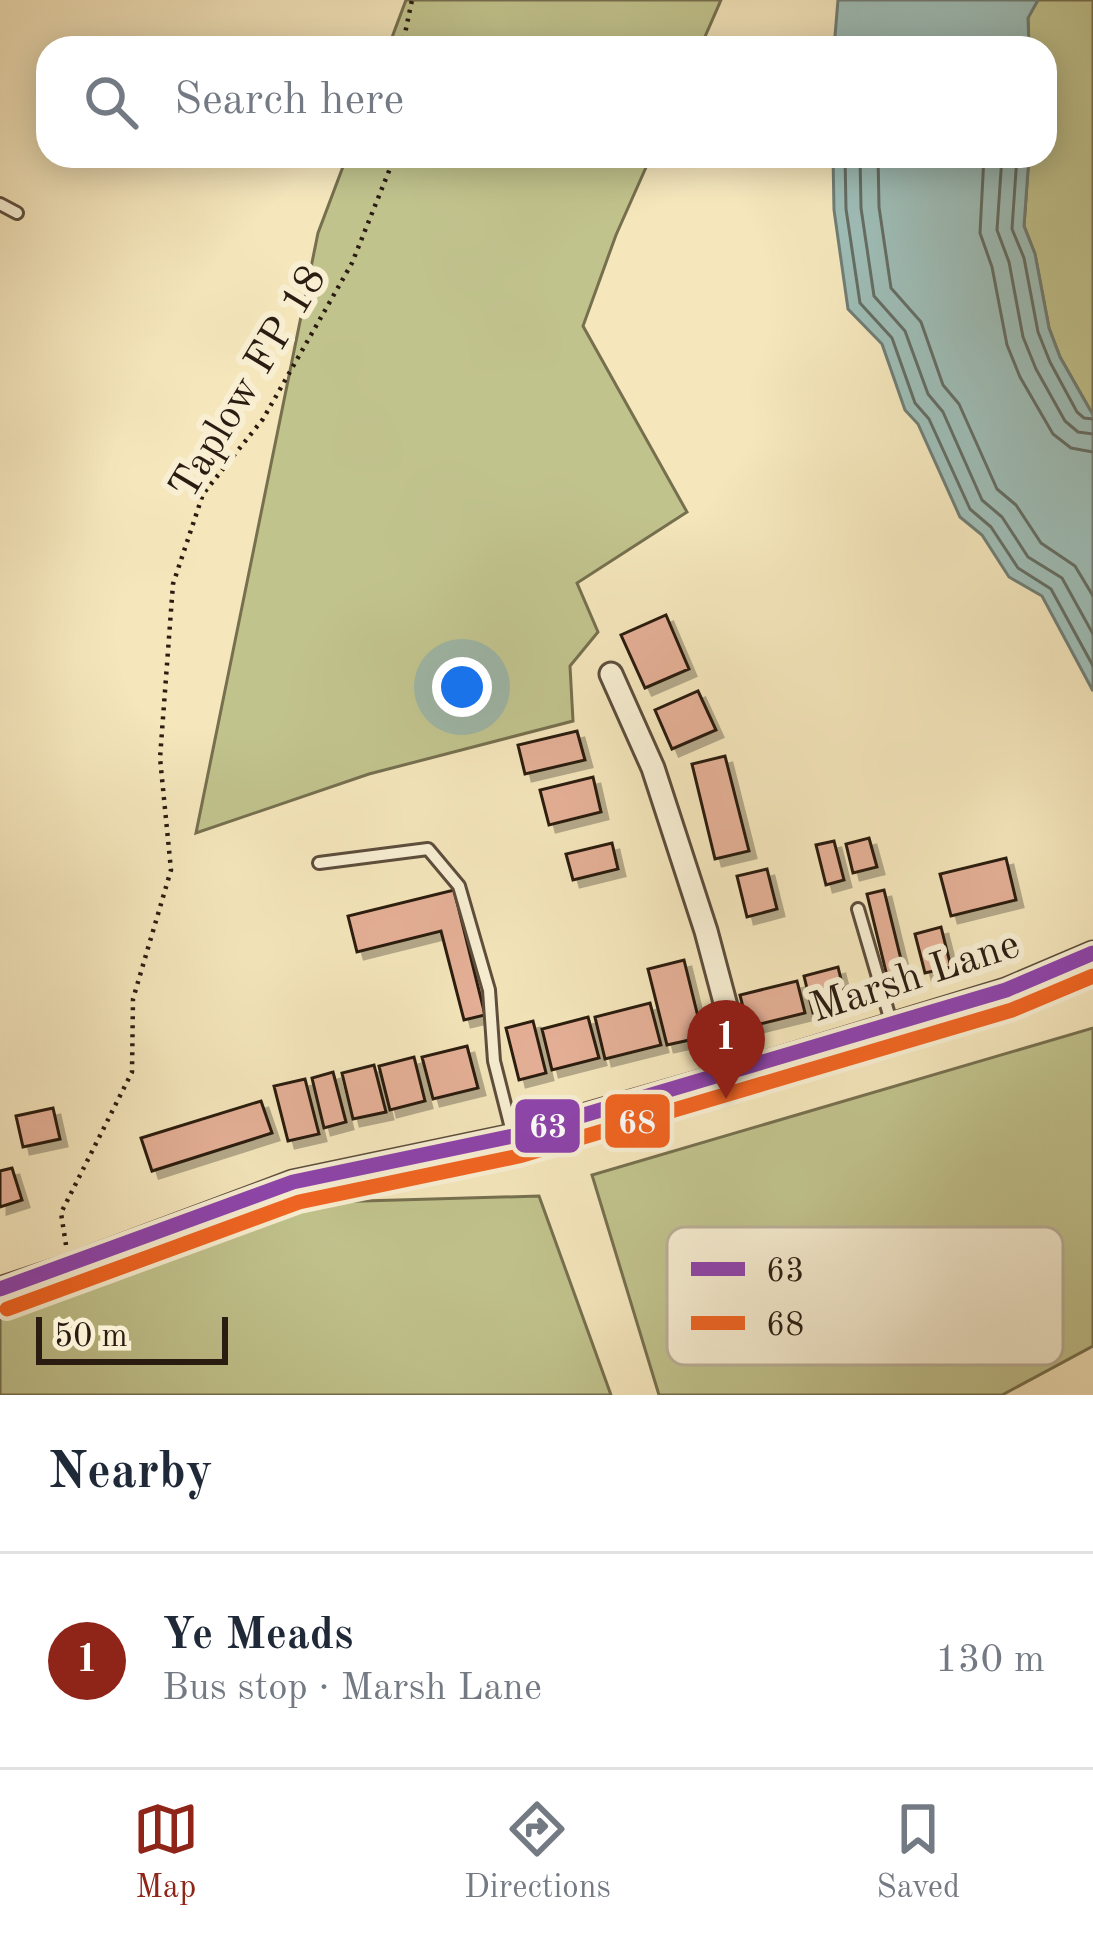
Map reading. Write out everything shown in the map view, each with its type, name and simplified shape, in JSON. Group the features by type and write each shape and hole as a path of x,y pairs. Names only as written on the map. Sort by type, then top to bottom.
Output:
{"street":[{"path":"611,674 653,768 706,931 743,1070"},
{"name":"Marsh Lane","path":"0,1289 293,1182 513,1136 743,1070 1006,990 1093,952"}],"lane":[{"path":"0,204 16,213"},
{"path":"319,862 428,849 459,886 489,990 494,1061 513,1136"},
{"path":"858,909 892,1024"}],"path":[{"path":"404,36 412,0"},
{"name":"Taplow FP 18","path":"70,1266 61,1213 132,1072 133,999 171,870 160,758 173,584 202,494 262,419 352,263 390,168"}],"green space":[{"path":"406,0 721,0 705,36 392,36"},
{"path":"1038,0 1093,0 1093,415 1049,328 1035,254 1024,226 1028,168 1057,168 1057,36 1029,36 1028,17"},
{"path":"342,168 646,168 583,326 687,512 577,583 598,632 570,666 573,721 369,774 196,833 318,233"},
{"path":"1093,1028 1093,1346 1063,1362 1063,1227 667,1227 667,1365 1058,1365 1002,1395 659,1395 592,1175"},
{"path":"539,1196 611,1395 0,1395 0,1311 328,1202"}],"water":[{"path":"838,0 1038,0 1028,18 1029,36 835,36"},
{"path":"833,168 1028,168 1024,226 1035,254 1049,328 1093,415 1093,691 1042,596 1009,577 982,535 960,517 918,424 905,410 882,344 848,309 834,210"}],"building":[{"path":"666,615 689,669 645,688 621,635"},
{"path":"698,691 716,730 672,749 655,710"},
{"path":"577,731 585,760 525,774 518,745"},
{"path":"725,756 749,851 715,859 692,764"},
{"path":"593,777 601,812 549,825 540,790"},
{"path":"869,838 877,867 853,873 846,844"},
{"path":"834,841 844,880 826,885 816,845"},
{"path":"612,843 618,869 573,880 566,854"},
{"path":"1006,858 1016,900 951,916 940,874"},
{"path":"767,869 777,909 747,917 737,876"},
{"path":"454,890 485,1015 464,1020 441,931 357,952 348,916"},
{"path":"884,890 906,980 889,984 867,894"},
{"path":"941,927 951,967 925,973 915,934"},
{"path":"684,960 703,1037 667,1045 648,969"},
{"path":"838,967 847,1004 813,1013 804,976"},
{"path":"797,981 805,1013 748,1027 740,995"},
{"path":"650,1003 661,1045 605,1059 595,1017"},
{"path":"588,1017 599,1058 552,1070 542,1029"},
{"path":"533,1021 546,1073 519,1080 506,1028"},
{"path":"467,1046 478,1088 433,1099 422,1057"},
{"path":"414,1057 425,1101 390,1110 379,1066"},
{"path":"374,1065 386,1112 353,1119 342,1073"},
{"path":"333,1072 346,1122 324,1128 312,1078"},
{"path":"305,1079 319,1134 288,1141 274,1086"},
{"path":"261,1101 272,1133 152,1171 141,1138"},
{"path":"53,1108 60,1139 23,1147 16,1116"},
{"path":"12,1168 22,1200 0,1207 0,1171"}],"transit line":[{"name":"63","path":"0,1289 293,1182 513,1136 1006,990 1093,953"},
{"name":"68","path":"7,1309 299,1202 519,1156 1012,1010 1093,976"}],"place":[{"name":"Ye Meads","path":"726,1099"}]}
